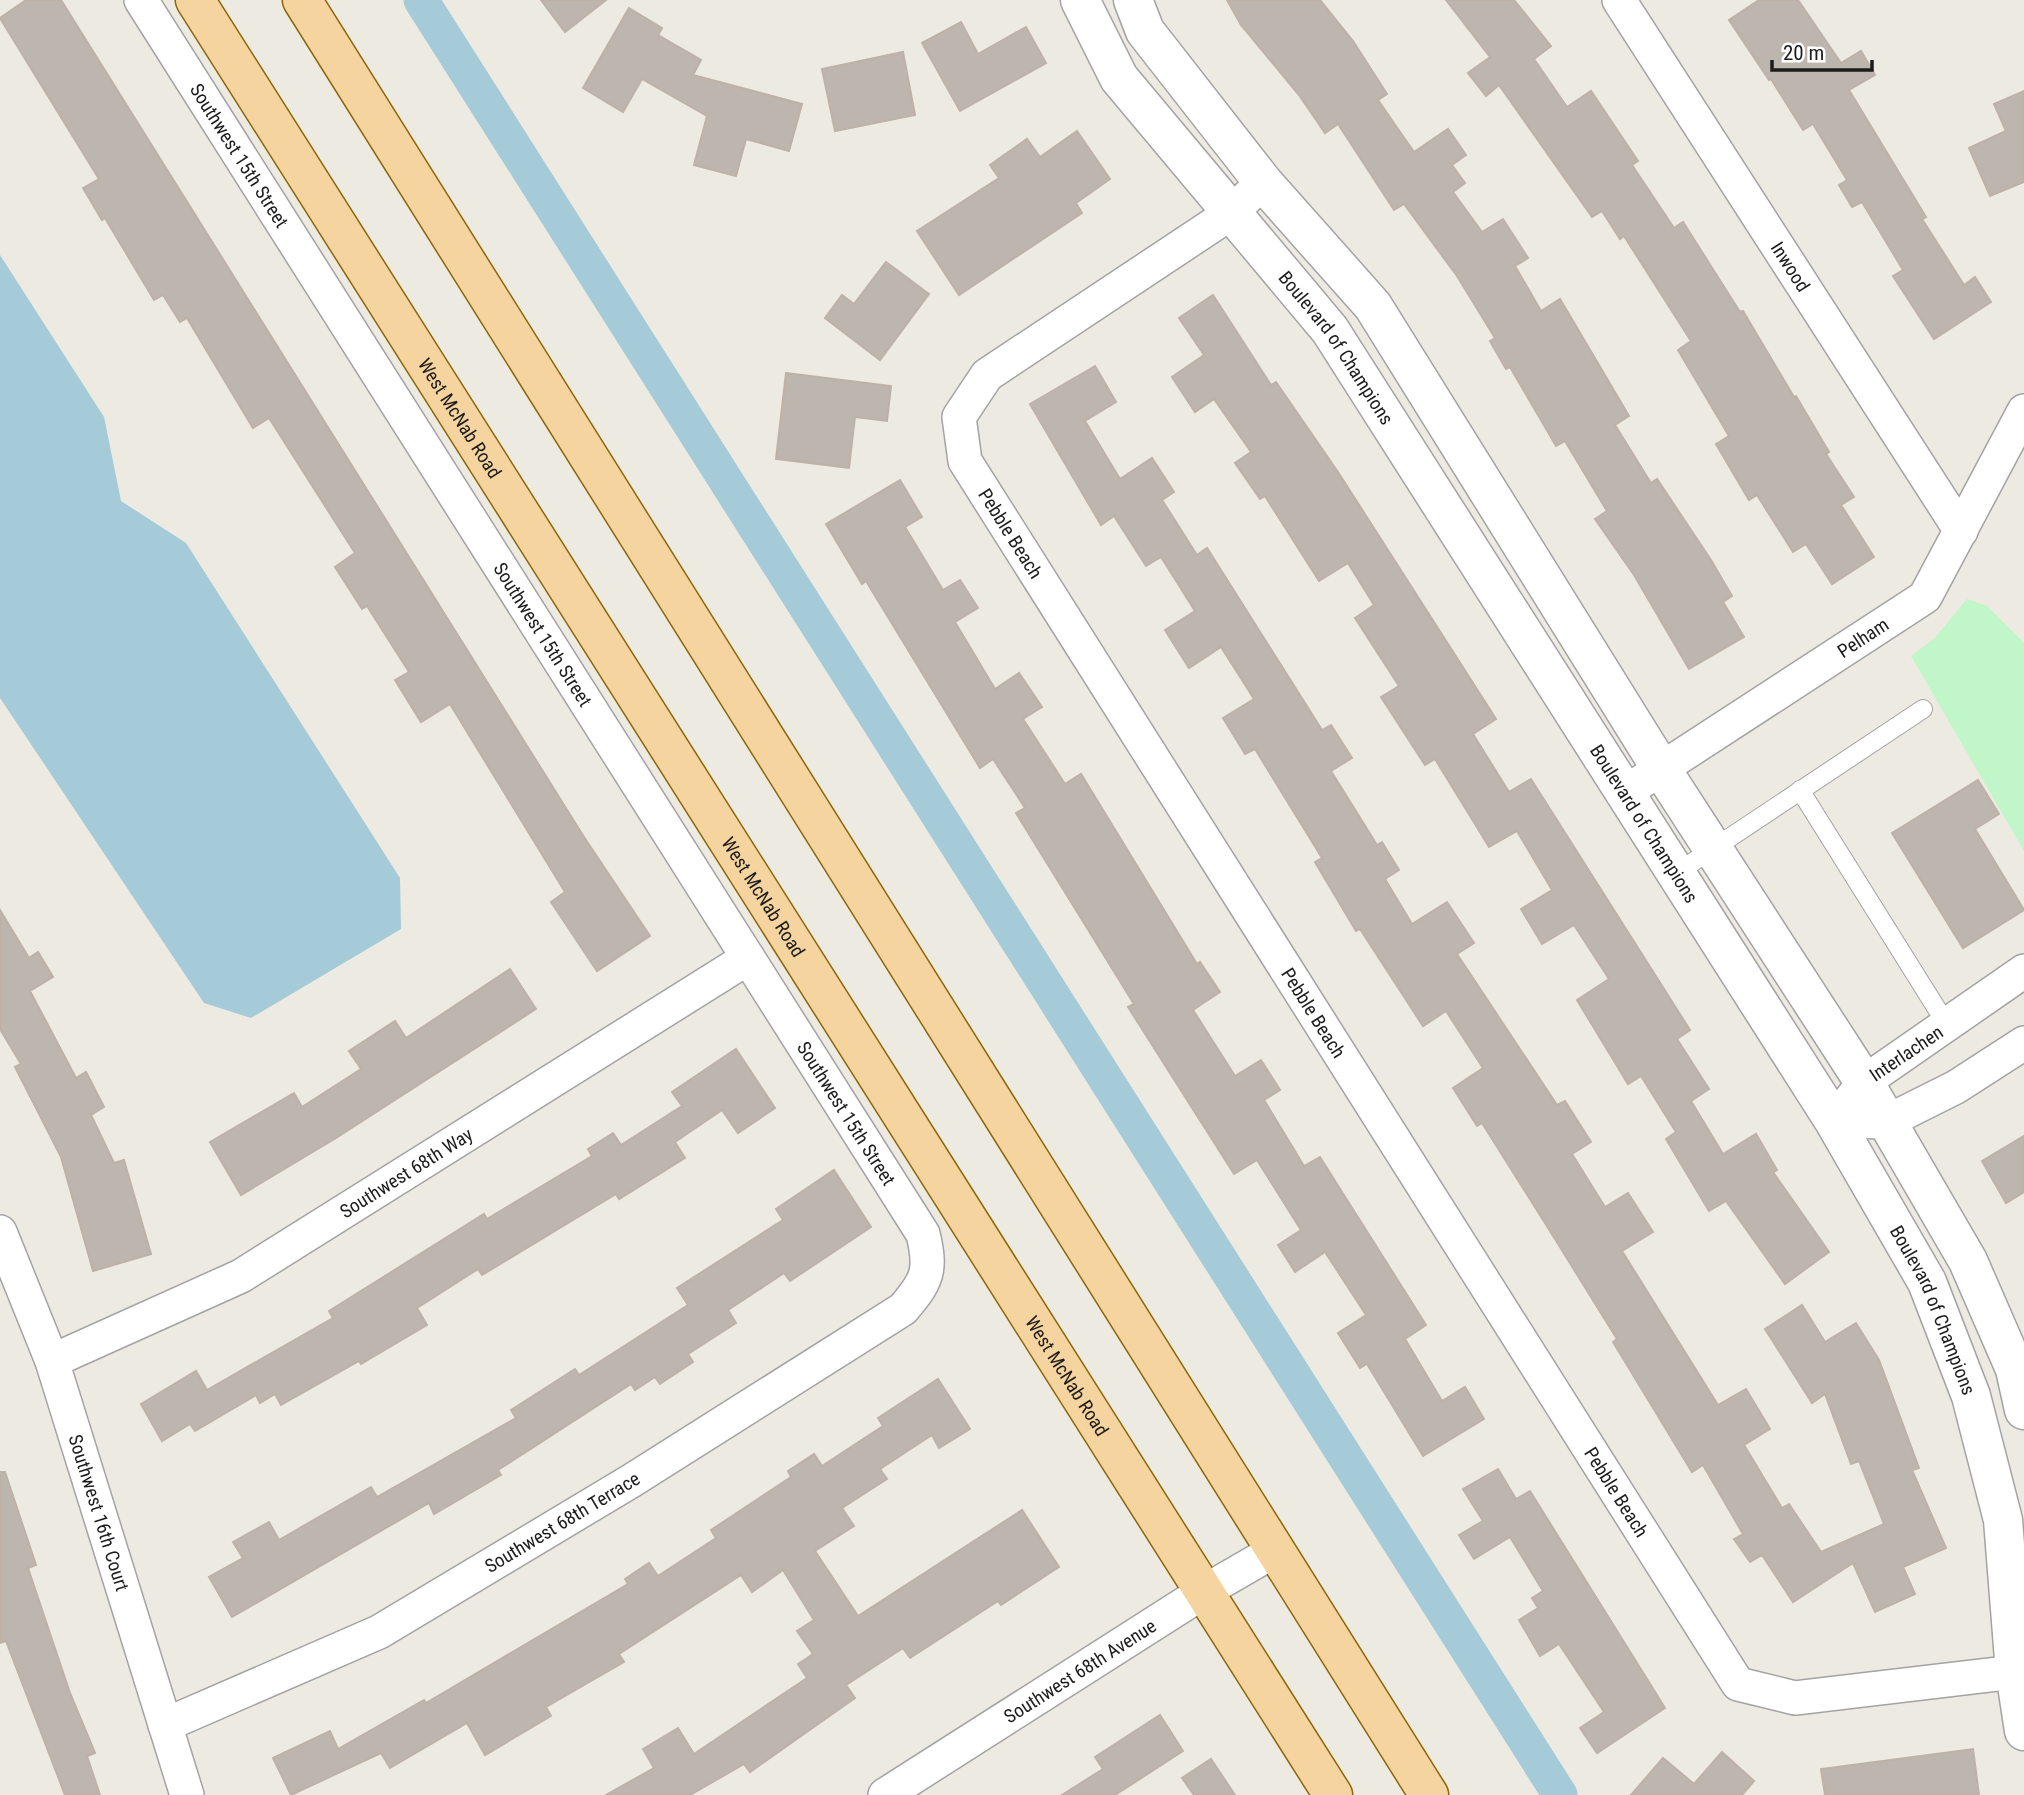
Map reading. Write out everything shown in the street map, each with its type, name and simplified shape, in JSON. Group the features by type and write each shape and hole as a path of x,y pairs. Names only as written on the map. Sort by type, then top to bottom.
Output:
{"main road":[{"name":"West McNab Road","path":"195,0 1333,1795"},
{"path":"302,0 1429,1795"}],"street":[{"name":"Southwest 15th Street","path":"141,0 923,1234 928,1255 928,1273"},
{"name":"Boulevard of Champions","path":"1080,0 1119,78 1330,330 1833,1121 1927,1282 1971,1396 2003,1520 2024,1731"},
{"path":"1133,0 1145,31 1263,181 1373,306 1660,767 1864,1082 1968,1261 2015,1369 2024,1410"},
{"name":"Inwood","path":"1619,0 1961,531"},
{"name":"Pebble Beach","path":"1263,181 1231,213 987,375 959,417 965,461 1738,1684 1795,1698 2019,1671"},
{"name":"Pelham","path":"1624,793 1660,767 1925,597 2024,411"},
{"name":"Southwest 68th Way","path":"52,1361 242,1276 748,958"},
{"name":"Interlachen","path":"1833,1121 1864,1082 2024,971"},
{"path":"1833,1121 1886,1122 1956,1087 2024,1042"},
{"name":"Southwest 16th Court","path":"0,1232 52,1361 187,1795"},
{"name":"Southwest 68th Terrace","path":"165,1725 379,1632 631,1481 903,1309 928,1273"},
{"name":"Southwest 68th Avenue","path":"885,1795 1205,1591 1276,1550"}],"lane":[{"path":"1675,874 1923,709"},
{"path":"1800,790 1947,1025"}],"green space":[{"path":"1967,599 1987,606 2024,643 2024,851 1911,656 1935,638"}],"water":[{"path":"0,255 104,417 121,501 186,543 400,878 401,929 251,1018 204,1003 0,698"}],"building":[{"path":"26,0 61,0 584,837 650,936 597,971 551,902 565,892 450,704 421,722 395,680 409,672 367,606 362,609 335,567 355,553 269,418 253,428 187,318 180,322 163,295 154,300 105,218 102,220 83,188 99,179 0,18"},
{"path":"541,0 606,0 565,32"},
{"path":"1227,0 1320,0 1353,41 1387,94 1378,100 1414,152 1448,129 1466,155 1452,165 1465,183 1453,192 1482,232 1503,219 1528,258 1515,266 1541,311 1560,299 1629,416 1615,425 1651,483 1657,479 1711,560 1732,596 1723,602 1744,637 1689,669 1634,575 1595,519 1607,511 1565,441 1556,446 1510,367 1506,369 1490,341 1495,338 1457,276 1404,204 1394,210 1338,124 1325,133 1299,95 1241,25"},
{"path":"1446,0 1514,0 1551,46 1534,59 1567,107 1591,91 1638,161 1632,165 1674,228 1683,222 1740,312 1743,311 1794,397 1796,396 1829,452 1826,454 1854,497 1841,505 1874,557 1832,584 1806,544 1793,552 1757,495 1749,500 1716,444 1729,436 1678,350 1691,341 1624,236 1620,239 1602,211 1592,217 1499,85 1486,96 1468,73 1490,57"},
{"path":"1759,0 1798,0 1841,63 1861,51 1875,75 1849,90 1926,217 1922,219 1964,285 1975,277 1991,302 1934,339 1893,276 1903,270 1862,202 1852,207 1839,185 1847,180 1813,124 1803,130 1729,20"},
{"path":"629,8 662,28 658,35 701,60 693,75 802,104 789,151 746,139 736,176 694,165 707,116 642,79 623,112 583,88"},
{"path":"961,22 978,54 1026,27 1046,63 960,111 922,43"},
{"path":"903,52 915,115 835,131 822,69"},
{"path":"2024,91 2024,182 1990,196 1969,148 2006,131 1994,104"},
{"path":"1077,131 1110,179 1076,203 1082,213 959,295 917,231 999,178 990,165 1027,139 1040,157"},
{"path":"886,262 929,294 880,360 825,318 842,295 854,304"},
{"path":"1213,295 1271,385 1276,382 1338,472 1496,719 1473,734 1509,792 1531,779 1690,1030 1677,1039 1709,1089 1691,1101 1723,1154 1756,1134 1777,1170 1773,1172 1829,1252 1785,1284 1726,1201 1709,1211 1666,1139 1676,1132 1641,1076 1628,1084 1577,1000 1609,979 1574,925 1542,944 1521,909 1552,890 1517,831 1489,847 1435,759 1425,765 1381,697 1399,686 1355,618 1374,605 1348,563 1319,581 1265,496 1260,499 1235,463 1251,452 1214,399 1195,412 1172,377 1204,355 1179,318"},
{"path":"1095,366 1116,402 1085,421 1120,479 1152,458 1174,492 1162,500 1197,555 1207,548 1322,730 1331,725 1352,758 1331,771 1377,845 1382,842 1399,870 1385,879 1412,924 1447,902 1474,943 1457,954 1557,1105 1565,1101 1591,1142 1572,1154 1605,1207 1628,1193 1653,1232 1622,1251 1718,1405 1746,1389 1770,1429 1744,1445 1782,1508 1789,1504 1821,1552 1884,1524 1859,1461 1851,1464 1825,1394 1812,1403 1765,1329 1802,1305 1825,1342 1856,1323 1879,1360 1919,1468 1912,1470 1946,1548 1903,1567 1915,1594 1875,1612 1853,1563 1793,1602 1762,1555 1750,1562 1734,1539 1743,1534 1703,1465 1692,1472 1613,1342 1617,1339 1555,1239 1482,1123 1477,1126 1453,1088 1483,1068 1446,1011 1423,1026 1360,929 1356,931 1315,862 1322,858 1255,749 1245,754 1223,718 1254,699 1221,647 1189,668 1165,630 1195,611 1161,557 1146,566 1114,516 1101,525 1030,404"},
{"path":"786,373 891,386 887,421 855,417 849,468 776,459"},
{"path":"900,480 922,517 905,527 943,590 960,580 978,608 955,622 995,689 1019,673 1042,707 1023,719 1065,784 1081,774 1197,964 1200,962 1220,992 1193,1010 1235,1076 1261,1060 1280,1090 1264,1100 1304,1166 1320,1157 1426,1325 1405,1339 1442,1401 1465,1387 1484,1419 1423,1456 1367,1364 1360,1368 1338,1333 1366,1315 1325,1252 1295,1272 1278,1245 1301,1230 1257,1160 1234,1174 1128,1007 1134,1004 1016,813 1025,808 993,759 980,768 866,581 862,584 826,524"},
{"path":"1978,780 1999,814 1975,829 2024,910 1963,948 1892,833"},
{"path":"0,910 29,958 38,952 53,977 30,991 76,1078 86,1072 104,1107 91,1115 114,1163 124,1160 151,1254 93,1271 61,1157 15,1067 21,1064 0,1029"},
{"path":"510,969 536,1009 336,1138 241,1195 210,1142 294,1093 302,1107 361,1069 349,1051 395,1021 406,1038"},
{"path":"736,1049 775,1108 738,1133 722,1110 675,1142 685,1158 619,1199 616,1194 482,1275 478,1269 417,1308 427,1325 361,1364 359,1361 281,1405 275,1394 260,1403 256,1395 195,1431 190,1424 162,1441 141,1404 196,1371 207,1390 333,1318 329,1311 484,1214 487,1219 592,1156 588,1149 613,1133 621,1145 682,1106 672,1092"},
{"path":"2024,1136 2024,1192 2006,1203 1982,1161"},
{"path":"834,1170 871,1227 790,1281 784,1273 728,1310 736,1323 688,1354 693,1362 660,1384 655,1377 635,1390 631,1384 498,1470 501,1475 434,1514 429,1503 232,1617 209,1577 243,1558 233,1542 269,1522 279,1540 371,1487 377,1497 516,1418 511,1410 575,1369 579,1375 688,1305 677,1288 783,1220 776,1209"},
{"path":"938,1379 970,1429 939,1448 932,1435 880,1469 887,1479 842,1508 854,1526 815,1551 858,1616 1022,1510 1059,1567 1001,1605 998,1601 910,1658 903,1648 846,1685 855,1698 750,1772 744,1764 690,1795 606,1795 654,1768 643,1749 678,1728 694,1754 807,1678 798,1664 813,1654 797,1631 814,1620 783,1570 752,1592 741,1575 619,1654 624,1662 546,1707 551,1716 485,1755 467,1723 390,1768 381,1753 291,1795 273,1758 330,1731 338,1749 424,1700 426,1703 628,1584 625,1579 649,1563 658,1576 716,1538 711,1530 791,1477 788,1471 814,1454 822,1466 883,1426 878,1418"},
{"path":"1498,1469 1516,1499 1530,1491 1665,1708 1597,1753 1580,1728 1604,1712 1559,1644 1540,1656 1519,1620 1538,1608 1532,1598 1543,1591 1510,1537 1474,1559 1459,1535 1483,1521 1463,1489"},
{"path":"0,1472 5,1472 36,1565 28,1568 70,1693 95,1753 87,1756 100,1795 65,1795 6,1641 0,1643"},
{"path":"1160,1715 1183,1751 1115,1795 1062,1795 1103,1769 1095,1757"},
{"path":"1973,1749 1979,1795 1825,1795 1821,1769"},
{"path":"1722,1752 1754,1781 1742,1795 1631,1795 1663,1758 1694,1784"},
{"path":"1211,1759 1235,1795 1194,1795 1182,1778"}],"waterway":[{"path":"421,0 1560,1795"}]}
